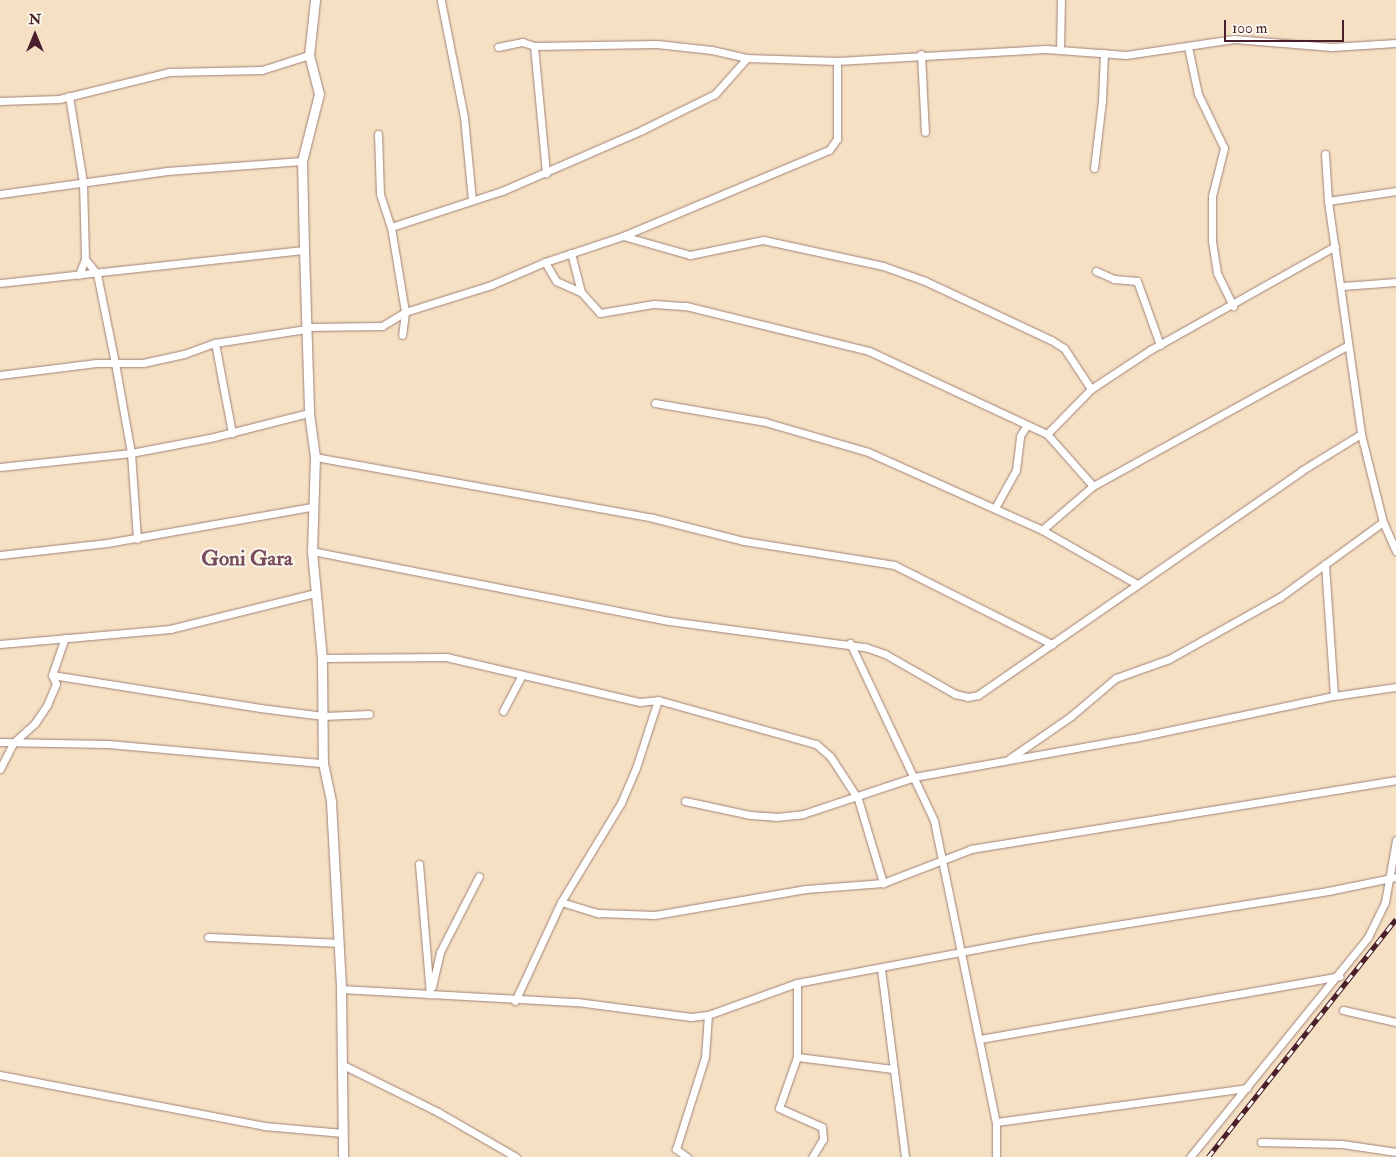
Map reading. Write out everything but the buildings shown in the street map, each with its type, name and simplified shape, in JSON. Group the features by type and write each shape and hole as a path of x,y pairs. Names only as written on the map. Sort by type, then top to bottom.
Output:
{"street":[{"path":"315,0 310,55 319,94 302,161 304,250 309,413 315,457 312,551 322,658 324,763 331,802 341,989 344,1157"},
{"path":"1060,50 1061,0"},
{"path":"441,1 464,117 472,200"},
{"path":"498,48 522,42 534,46 657,44 712,50 747,58 837,61 921,54 1060,50 1126,55 1234,39 1332,47 1396,43"},
{"path":"534,46 546,172"},
{"path":"1188,47 1198,94 1224,148 1212,196 1212,242 1217,273 1233,306"},
{"path":"1094,168 1102,101 1104,53"},
{"path":"921,54 925,132"},
{"path":"0,101 43,101 169,72 262,70 310,55"},
{"path":"391,227 472,200 546,172 715,94 747,58"},
{"path":"0,375 114,363 143,363 184,354 215,343 306,328 382,326 405,312 491,285 545,262 623,236 834,145 837,61"},
{"path":"69,96 83,182 85,259 79,275"},
{"path":"378,134 380,194 391,227 405,312 402,335"},
{"path":"1325,154 1328,201 1343,286 1348,345 1362,434 1383,522 1396,551"},
{"path":"0,194 167,171 302,161"},
{"path":"1328,201 1396,192"},
{"path":"623,236 648,246 690,255 762,240 884,266 925,281 1051,340 1064,348 1092,389"},
{"path":"1047,434 1092,389 1160,345 1233,306 1335,246"},
{"path":"0,282 97,274 304,250"},
{"path":"571,253 581,292"},
{"path":"85,259 97,274 114,363 131,453 138,539"},
{"path":"545,262 556,281 581,292 600,313 654,304 686,306 869,351 1047,434 1092,486"},
{"path":"1096,271 1114,279 1137,281 1160,345"},
{"path":"1343,286 1396,282"},
{"path":"215,343 232,433"},
{"path":"1042,530 1092,486 1348,345"},
{"path":"655,403 765,422 830,439 995,508 1042,530 1137,584"},
{"path":"0,467 131,453 232,433 309,413"},
{"path":"995,508 1016,470 1020,436 1027,425"},
{"path":"312,551 669,621 850,643 885,654 955,694 968,697 978,695 1301,471 1362,434"},
{"path":"315,457 652,518 744,541 894,564 1052,644"},
{"path":"0,555 138,539 312,507"},
{"path":"1008,759 1078,711 1116,678 1169,659 1280,596 1383,522"},
{"path":"1325,564 1334,696"},
{"path":"0,644 170,629 315,592"},
{"path":"0,769 13,743 35,723 47,705 56,684 52,675 65,638"},
{"path":"850,643 934,821 996,1122 996,1157"},
{"path":"322,658 446,657 640,702 658,700 816,744 830,756 858,798 883,883"},
{"path":"52,675 324,716 369,714"},
{"path":"503,711 522,675"},
{"path":"685,801 776,817 803,814 858,798 914,777 1134,738 1334,696 1396,687"},
{"path":"515,1001 561,902 621,803 636,768 658,700"},
{"path":"0,742 108,744 324,763"},
{"path":"561,902 598,913 655,915 806,889 883,883 971,849 1396,780"},
{"path":"1190,1157 1340,976 1368,937 1394,878 1396,840"},
{"path":"419,864 430,995"},
{"path":"430,995 440,952 479,876"},
{"path":"341,989 515,1001 577,1002 659,1015 708,1015 798,984 961,955 1035,938 1394,878"},
{"path":"208,937 338,943"},
{"path":"881,969 905,1157"},
{"path":"980,1039 1340,976"},
{"path":"798,984 797,1057 779,1108 822,1127 823,1140 812,1157"},
{"path":"1343,1010 1396,1022"},
{"path":"687,1157 676,1150 705,1057 708,1015"},
{"path":"797,1057 815,1062 894,1069"},
{"path":"341,1064 438,1112 516,1157"},
{"path":"0,1075 264,1126 343,1134"},
{"path":"996,1122 1248,1088"},
{"path":"1261,1142 1342,1144 1396,1152"}],"railway":[{"path":"1208,1157 1396,919"}],"district":[{"name":"Goni Gara","path":"247,559"}]}
